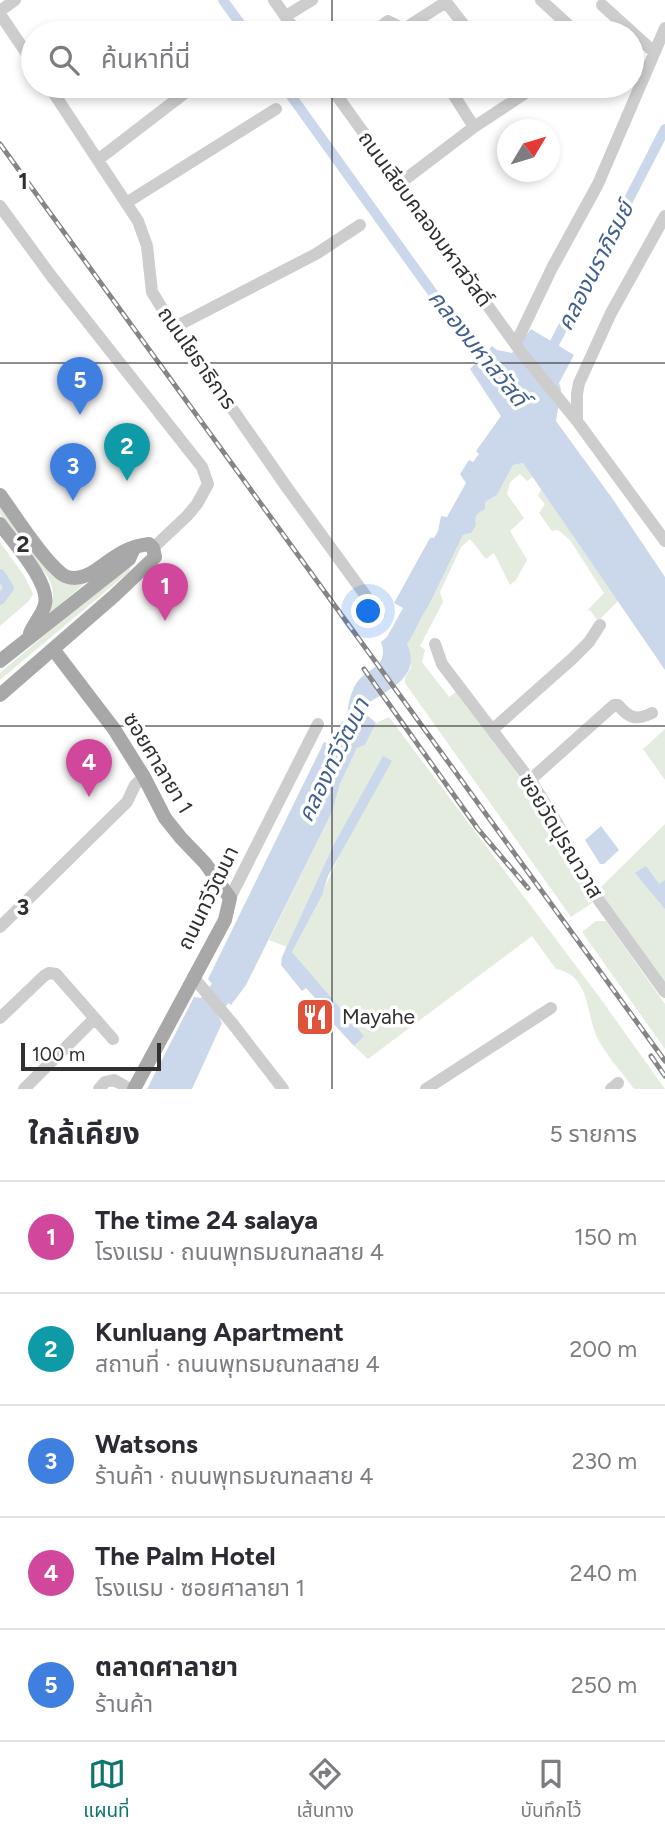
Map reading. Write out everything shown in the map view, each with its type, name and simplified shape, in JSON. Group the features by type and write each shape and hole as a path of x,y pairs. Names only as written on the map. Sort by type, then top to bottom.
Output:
{"main road":[{"path":"0,495 51,563 65,576 84,577 123,550 149,544 155,557 0,695"},
{"path":"0,524 40,579 46,594 46,605 28,638"},
{"path":"0,661 130,559 134,548"},
{"name":"ซอยศาลายา 1","path":"52,649 99,708 144,777 165,818 205,863 230,898"},
{"name":"ถนนทวีวัฒนา","path":"132,1089 196,981 225,920 230,898"}],"street":[{"path":"15,0 0,13 21,45"},
{"path":"274,0 289,21"},
{"path":"286,16 312,0"},
{"path":"541,0 564,21"},
{"path":"416,21 446,2 461,21"},
{"path":"602,5 620,21"},
{"path":"644,76 665,28"},
{"path":"644,43 654,52"},
{"name":"ถนนโยธาธิการ","path":"57,98 138,221 146,246 152,292 280,478 379,614"},
{"path":"99,159 178,98"},
{"name":"ถนนเลียบคลองมหาสวัสดิ์","path":"338,98 519,347 665,541"},
{"path":"456,98 474,127"},
{"path":"399,184 474,127 518,98"},
{"path":"519,347 552,268 598,184 634,98"},
{"path":"126,203 276,108"},
{"path":"0,206 52,278 202,467 208,484 197,504 153,548"},
{"path":"577,421 579,383 611,313 665,216"},
{"path":"175,327 316,254 360,225"},
{"path":"492,730 572,659 589,642 600,625"},
{"name":"ซอยวัดปุรณาวาส","path":"435,644 442,664 530,780 557,823 599,902 665,992"},
{"path":"530,780 614,705 618,705 633,718 642,718 652,713"},
{"name":"ถนนทวีวัฒนา","path":"230,898 318,724"},
{"path":"1,923 127,803 135,785 144,777"},
{"path":"0,1018 49,973 56,974 113,1039"},
{"path":"196,981 284,1089"},
{"path":"426,1089 551,1008"},
{"path":"24,1089 94,1018"},
{"path":"99,1089 105,1082 114,1080 132,1089"}],"shaded area":[{"path":"523,463 533,477 527,481 520,474 510,482 507,494 524,518 510,531 527,560 516,580 510,585 494,553 486,559 470,539 461,547 440,592 443,602 420,646 425,650 422,662 449,697 457,691 523,782 558,836 592,903 571,917 405,683 411,667 407,644 463,535 471,533 477,513 485,502 497,495 513,465"},
{"path":"541,489 618,601 598,621 590,610 587,611 604,593 570,540 558,530 552,531 539,513 545,504 538,496"},
{"path":"0,505 50,573 68,583 89,580 45,617 53,597 51,583 0,514"},
{"path":"0,542 25,577 33,594 29,601 0,626"},
{"path":"126,566 130,567 130,571 0,680 0,673"},
{"path":"389,717 665,1089 634,1089 599,1042 581,986 575,978 556,969 532,936 368,1059 354,1046 363,1036 292,952 384,756 334,844 287,947 269,940 332,812 340,784 357,748 365,745 376,723"},
{"path":"665,729 665,780 643,749"},
{"path":"665,824 665,986 598,890"},
{"path":"596,921 606,921 665,1004 665,1049 582,932"}],"water":[{"name":"คลองทวีวัฒนา","path":"531,329 574,355 559,383 561,390 556,421 665,577 665,670 523,463 513,465 497,495 485,502 485,509 477,515 476,525 471,533 463,535 407,644 411,655 407,673 394,687 367,704 367,715 376,723 365,745 357,748 340,784 332,812 246,985 231,1005 228,1003 219,1017 222,1023 192,1089 147,1089 194,997 201,998 212,984 208,979 324,742 331,744 342,721 345,722 350,698 357,682 379,664 383,651 381,642 387,637 403,608 394,603 430,538 434,538 438,531 441,516 447,517 466,483 460,474 469,460 473,462 479,454 476,451 501,416 470,369 492,346 497,350 512,353"},
{"path":"383,756 392,761 328,876 322,895 292,952 364,1036 354,1046 306,988 302,991 281,965 282,957 334,844"},
{"path":"601,826 619,850 604,864 600,864 585,840"},
{"path":"646,866 659,884 665,880 665,909 635,873"}],"waterway":[{"name":"คลองมหาสวัสดิ์","path":"223,0 238,21"},
{"name":"คลองมหาสวัสดิ์","path":"293,98 437,299 491,363"},
{"name":"คลองนราภิรมย์","path":"550,352 665,129"},
{"path":"0,574 9,588 0,600"}],"railway":[{"path":"0,144 665,1061"},
{"path":"364,669 478,829 528,888"},
{"path":"651,1056 665,1076"}],"place":[{"name":"ตลาดศาลายา","path":"80,415"},
{"name":"Kunluang Apartment","path":"127,481"},
{"name":"Watsons","path":"73,501"},
{"name":"The time 24 salaya","path":"165,621"},
{"name":"The Palm Hotel","path":"89,797"},
{"name":"Mayahe","path":"315,1017"}]}
